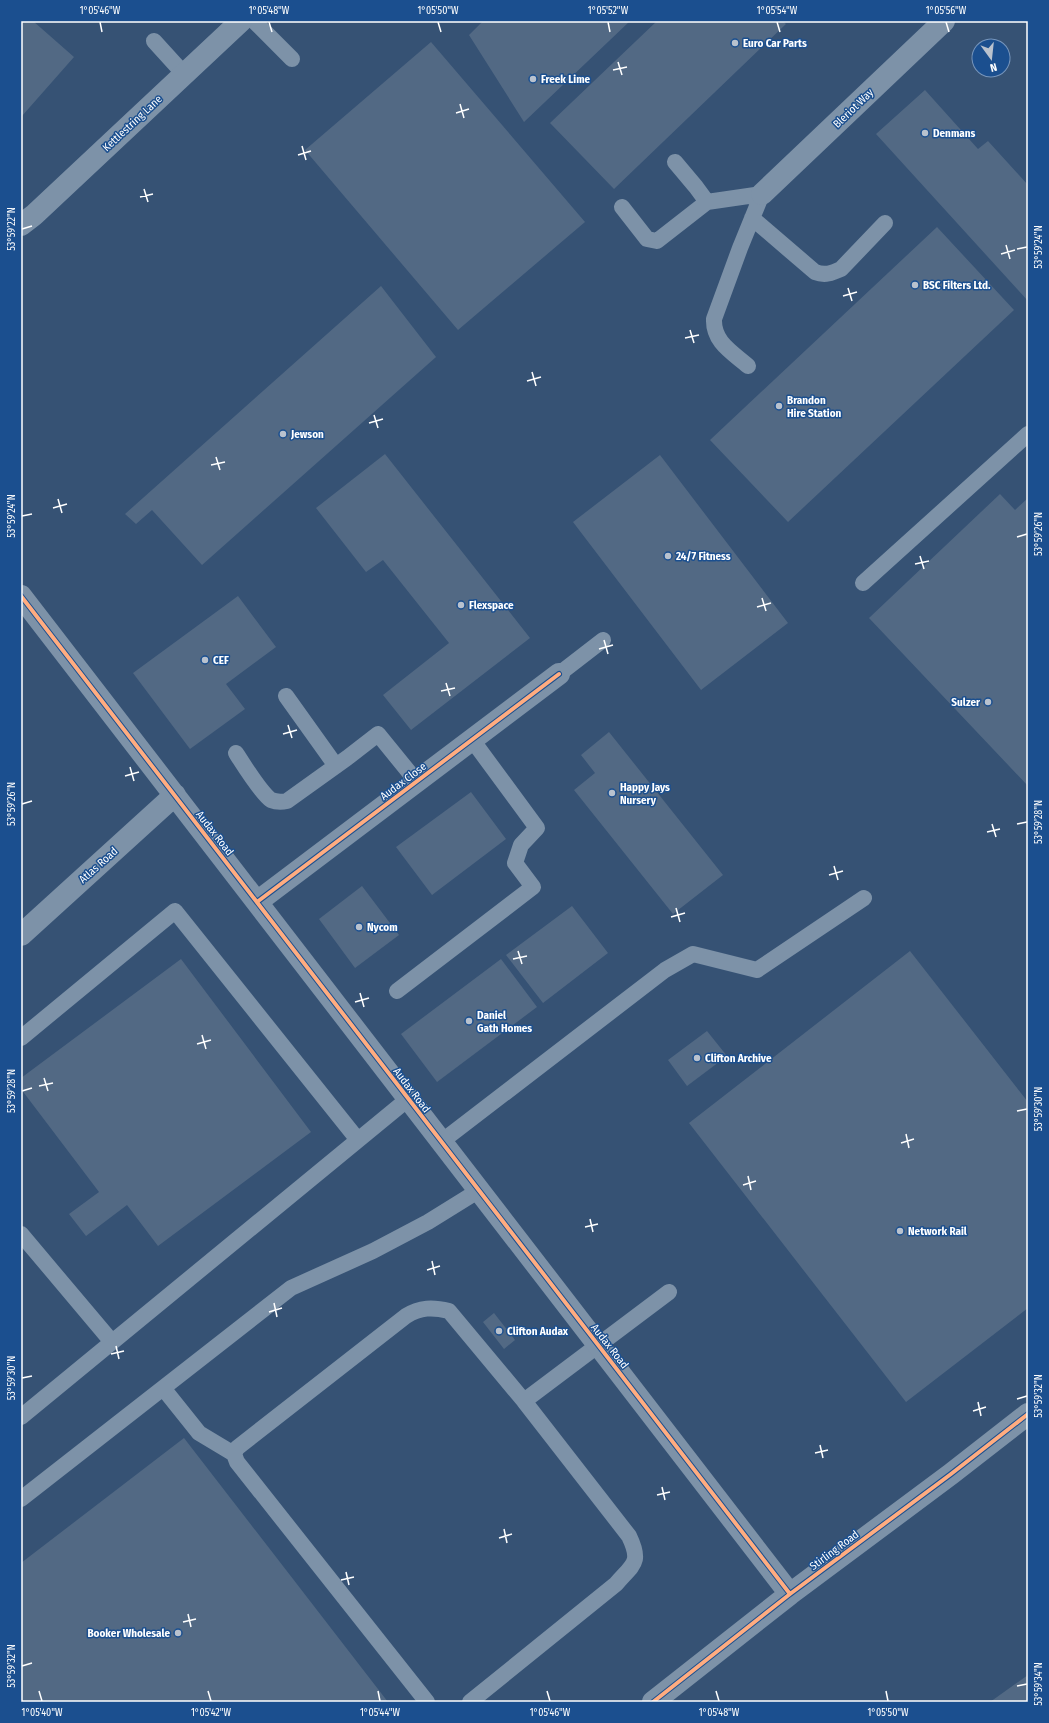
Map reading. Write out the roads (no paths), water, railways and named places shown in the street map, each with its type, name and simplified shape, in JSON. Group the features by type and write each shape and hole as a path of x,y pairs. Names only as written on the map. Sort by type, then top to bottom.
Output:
{"street":[{"name":"Kettlestring Lane","path":"21,225 34,215 241,21"},
{"name":"Bleriot Way","path":"762,194 944,21"},
{"name":"Audax Road","path":"21,596 790,1594"},
{"name":"Audax Close","path":"257,902 473,741 560,674"},
{"name":"Atlas Road","path":"23,930 175,795"},
{"name":"Stirling Road","path":"653,1702 790,1594 951,1474 1028,1414"}],"lane":[{"path":"254,21 292,59"},
{"path":"154,40 184,74"},
{"path":"675,162 696,186 707,202"},
{"path":"622,207 647,238 657,241 707,202 762,194"},
{"path":"748,366 718,339 714,324 721,300 762,194"},
{"path":"752,218 815,272 822,274 832,273 841,269 885,223"},
{"path":"863,583 1028,434"},
{"path":"560,674 603,640"},
{"path":"286,696 336,766"},
{"path":"236,753 271,800 280,802 287,801 378,734 417,782"},
{"path":"397,991 533,887 515,864 520,845 537,828 473,741"},
{"path":"441,1142 665,970 693,954 757,970 864,898"},
{"path":"21,1038 175,911 358,1140"},
{"path":"21,1416 408,1099"},
{"path":"21,1499 291,1288 373,1251 428,1222 478,1191"},
{"path":"21,1234 112,1342"},
{"path":"524,1401 669,1292"},
{"path":"234,1454 237,1448 406,1316 414,1311 424,1309 437,1308 449,1311 524,1401 629,1536 636,1555 635,1562 616,1584 470,1702"},
{"path":"163,1388 199,1433 234,1454 237,1462 427,1702"}],"place":[{"name":"Euro Car Parts","path":"735,43"},
{"name":"Freek Lime","path":"533,79"},
{"name":"Denmans","path":"925,133"},
{"name":"BSC Filters Ltd.","path":"915,285"},
{"name":"Brandon Hire Station","path":"779,406"},
{"name":"Jewson","path":"283,434"},
{"name":"24/7 Fitness","path":"668,556"},
{"name":"Flexspace","path":"461,605"},
{"name":"CEF","path":"205,660"},
{"name":"Sulzer","path":"988,702"},
{"name":"Happy Jays Nursery","path":"612,793"},
{"name":"Nycom","path":"359,927"},
{"name":"Daniel Gath Homes","path":"469,1021"},
{"name":"Clifton Archive","path":"697,1058"},
{"name":"Network Rail","path":"900,1231"},
{"name":"Clifton Audax","path":"499,1331"},
{"name":"Booker Wholesale","path":"178,1633"}]}
